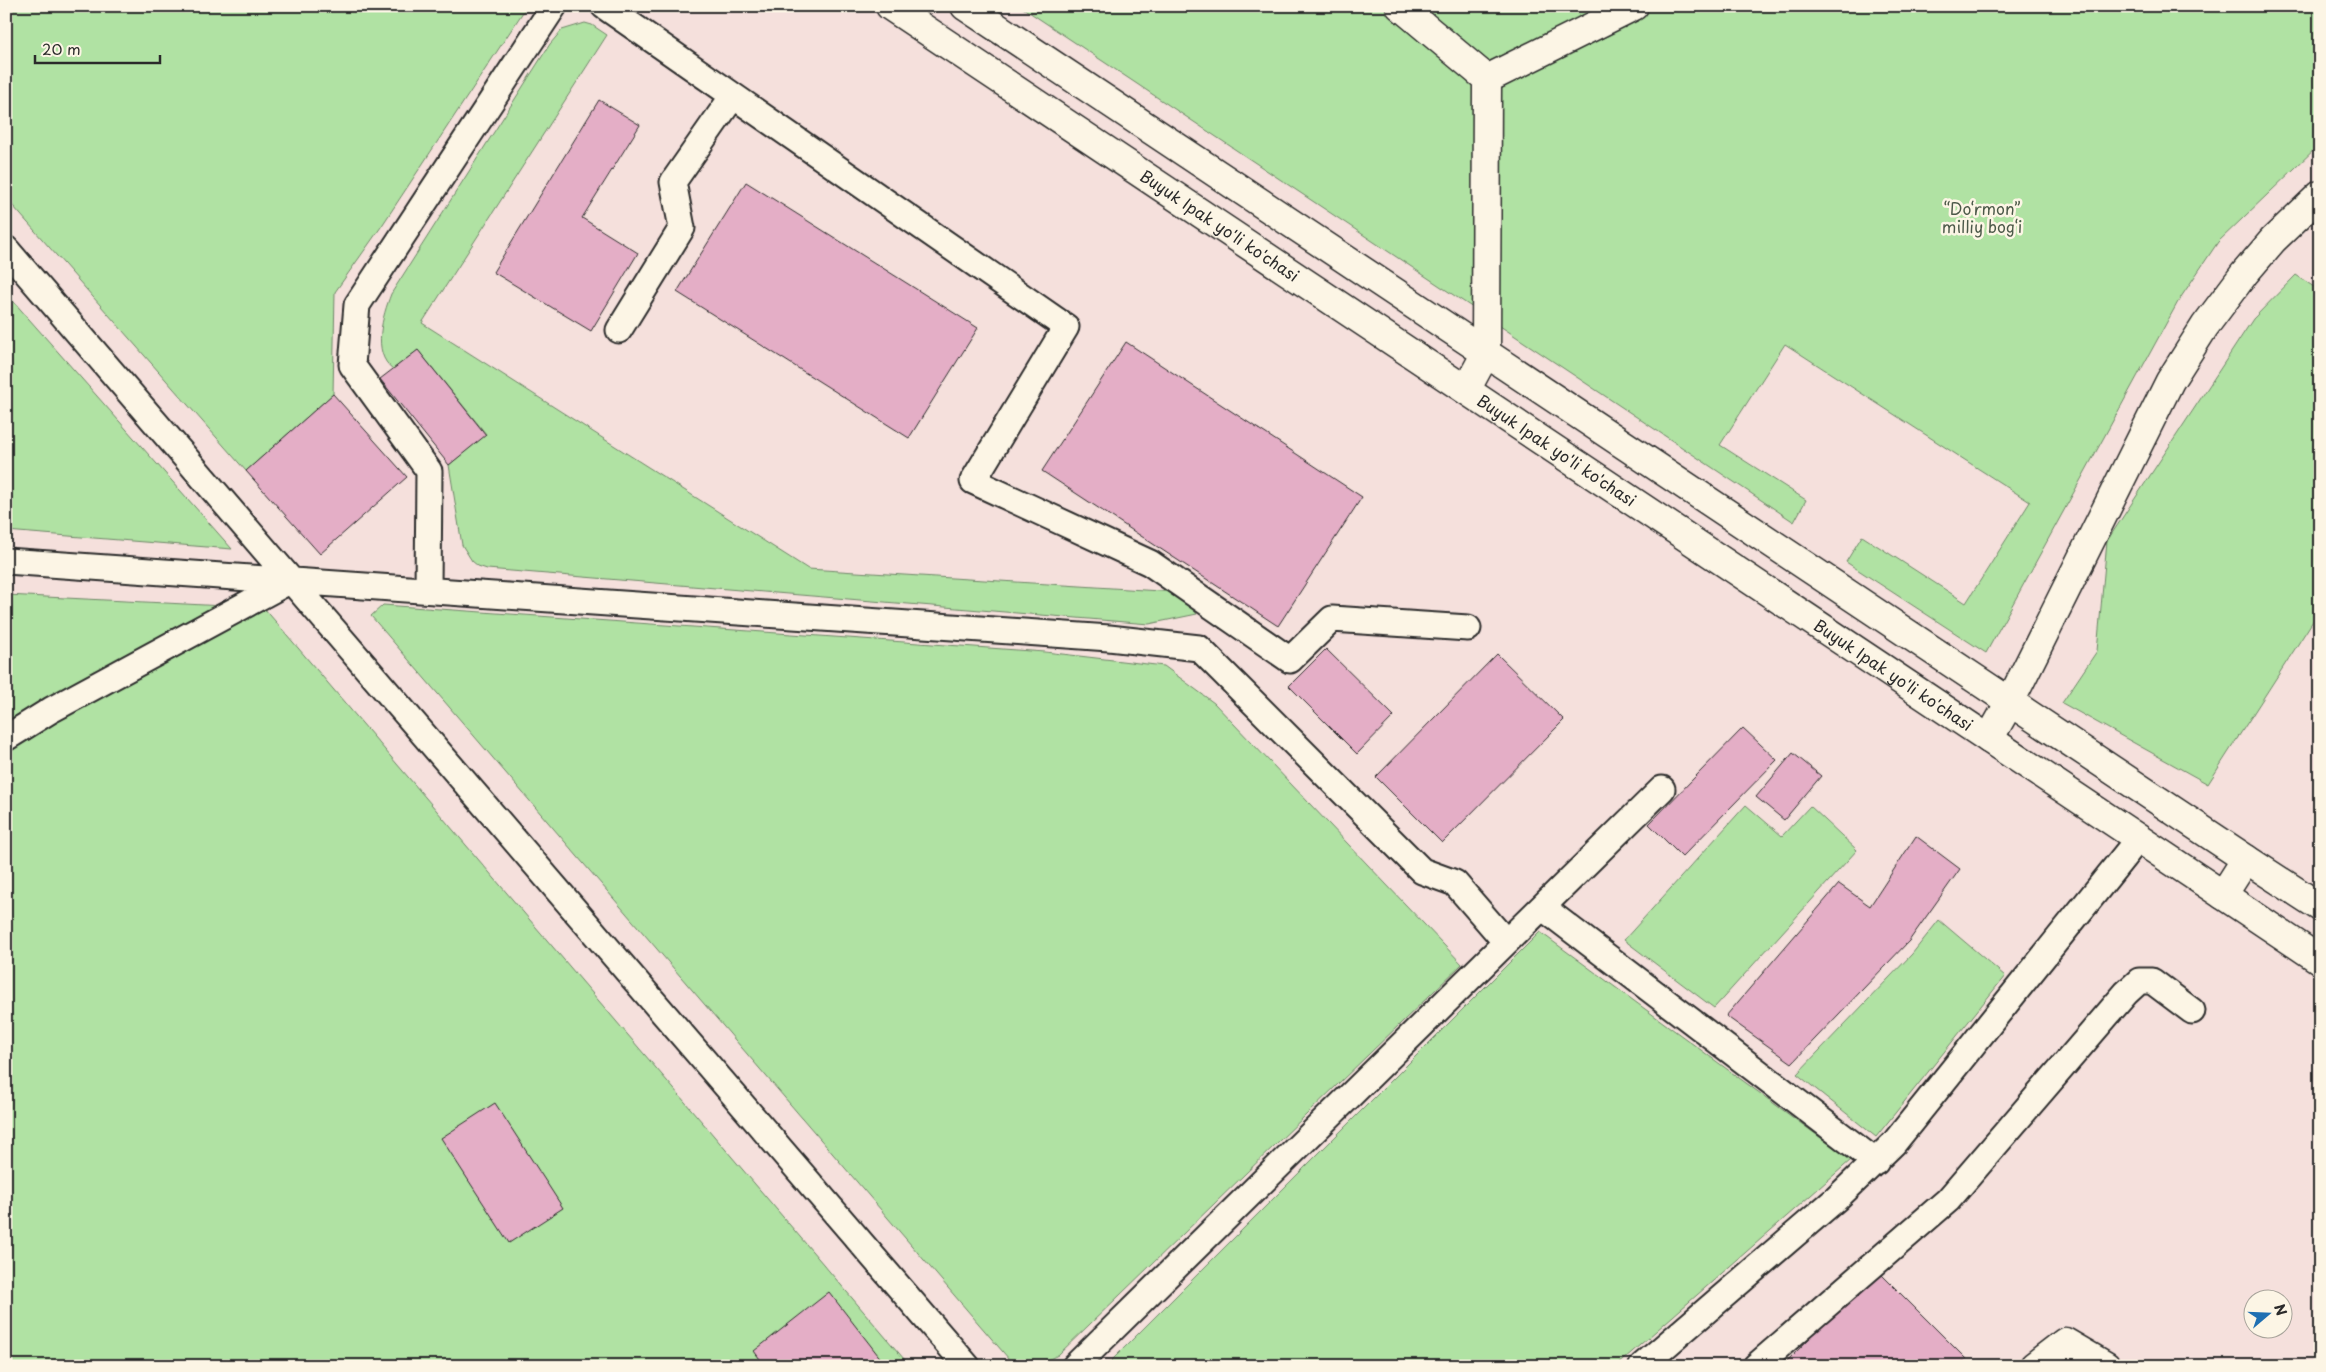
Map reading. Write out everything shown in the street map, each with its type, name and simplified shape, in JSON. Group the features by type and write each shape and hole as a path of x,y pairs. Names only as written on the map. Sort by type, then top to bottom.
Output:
{"street":[{"name":"Buyuk Ipak yo'li ko'chasi","path":"890,6 2320,960"},
{"path":"965,6 2320,907"},
{"path":"1400,6 1487,79"},
{"path":"1487,79 1634,6"},
{"path":"1466,390 1486,353 1487,79"},
{"path":"1989,739 2010,702 2170,381 2205,326 2244,274 2273,240 2320,195"},
{"path":"2223,895 2246,859"},
{"path":"2034,1366 2065,1342 2106,1366"}],"lane":[{"path":"428,590 430,471 352,366 357,305 554,6"},
{"path":"604,6 1066,327 974,482 1150,563 1290,660 1332,620 1468,628"},
{"path":"620,330 682,228 672,182 733,96"},
{"path":"6,248 967,1366"},
{"path":"6,561 1109,638 1199,648 1422,871 1455,883 1506,942"},
{"path":"6,738 51,710 291,580"},
{"path":"1075,1366 1662,789"},
{"path":"1642,1366 1876,1162 1894,1143 2138,839"},
{"path":"1542,907 1876,1162"},
{"path":"1756,1366 1948,1200 2139,981 2152,980 2192,1011"}],"green space":[{"path":"6,6 527,6 381,227 335,292 333,394 246,471 6,198"},
{"name":"“Do‘rmon” milliy bog‘i","path":"1020,6 2320,6 2320,144 2218,242 2179,300 1986,653 1846,562 1862,536 1966,603 2030,502 1785,344 1720,445 1806,500 1794,522"},
{"path":"585,23 592,25 607,35 422,323 808,569 1176,592 1197,614 1149,624 487,569 478,566 472,561 462,545 449,465 486,434 418,350 393,369 386,362 381,344 382,323 391,294 550,44 562,30"},
{"path":"2296,275 2320,291 2320,610 2208,784 2062,703 2097,651 2107,541 2253,319"},
{"path":"6,293 232,549 6,531"},
{"path":"6,595 264,608 910,1366 6,1366"},
{"path":"383,605 1045,652 1164,666 1214,703 1462,964 1058,1355 1045,1361 1034,1363 1023,1363 1009,1359 371,616"},
{"path":"1746,805 1782,836 1810,806 1857,850 1714,1008 1624,940"},
{"path":"1939,920 2005,976 1876,1137 1797,1074 1912,954"},
{"path":"1540,932 1851,1160 1616,1366 1106,1366"}],"building":[{"path":"599,100 640,125 582,218 638,253 591,331 493,272"},
{"path":"746,182 978,328 909,438 677,292"},
{"path":"1126,342 1362,497 1278,626 1042,471"},
{"path":"418,350 486,435 449,465 380,379"},
{"path":"333,394 407,477 320,554 246,471"},
{"path":"1326,649 1394,716 1357,754 1289,686"},
{"path":"1497,654 1564,720 1442,843 1376,777"},
{"path":"1743,728 1777,760 1682,857 1649,824"},
{"path":"1793,753 1821,776 1784,820 1756,797"},
{"path":"1916,836 1960,869 1909,941 1792,1063 1726,1016 1839,884 1870,906"},
{"path":"495,1103 563,1208 509,1243 441,1138"},
{"path":"1877,1270 1966,1359 1959,1366 1792,1366 1787,1361"},
{"path":"829,1292 885,1364 883,1366 765,1366 754,1351"}]}
